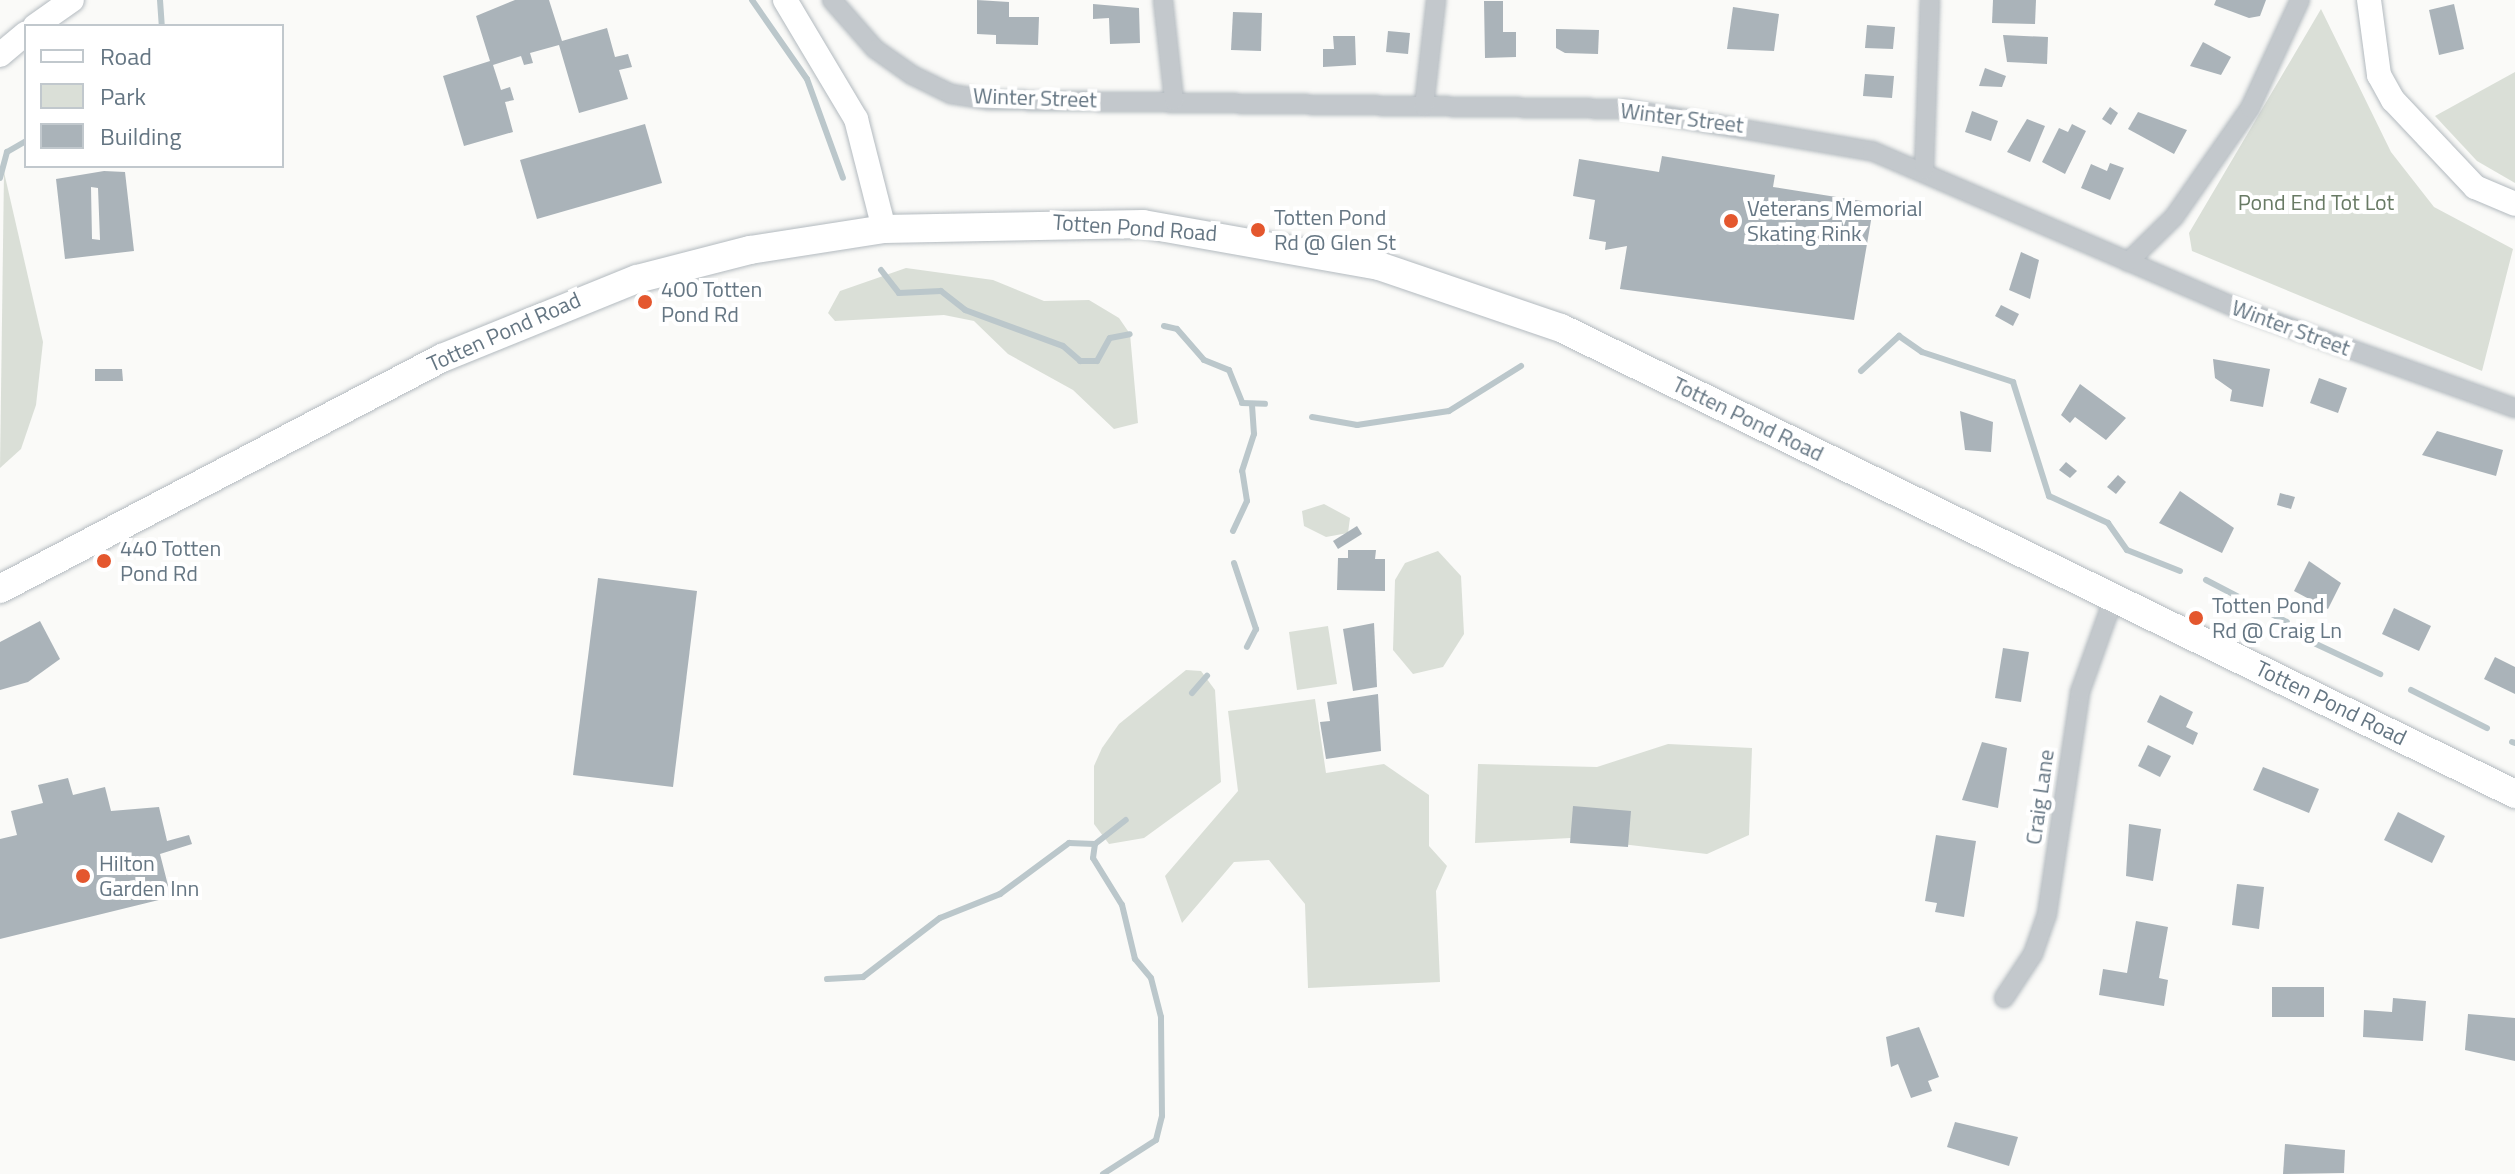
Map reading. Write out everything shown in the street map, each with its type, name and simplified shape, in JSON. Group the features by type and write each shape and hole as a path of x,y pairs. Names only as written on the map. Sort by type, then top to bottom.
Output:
{"main road":[{"name":"Totten Pond Road","path":"0,589 526,319 699,262 884,229 1028,221 1170,226 1429,280 1607,349 2515,794"}],"street":[{"path":"38,24 72,0"},
{"path":"785,0 856,119 884,229"},
{"name":"Winter Street","path":"832,0 875,49 951,94 1424,106 1699,118 1872,151 1924,170 2128,262 2515,408"},
{"path":"1163,0 1174,100"},
{"path":"1424,106 1436,0"},
{"path":"1924,170 1930,0"},
{"path":"2128,262 2174,217 2250,108 2300,0"},
{"path":"2369,0 2379,75 2393,100 2465,178 2515,204"},
{"path":"0,55 24,35"},
{"name":"Craig Lane","path":"2004,998 2033,954 2047,914 2080,692 2114,597"}],"green space":[{"name":"Pond End Tot Lot","path":"2321,9 2391,152 2434,207 2513,249 2482,371 2192,251 2189,233"},
{"path":"2515,72 2515,183 2477,161 2435,116"},
{"path":"4,172 43,342 36,405 21,449 0,468"},
{"path":"906,268 993,280 1044,301 1089,300 1119,318 1130,334 1138,423 1114,429 1073,390 1008,354 974,321 944,315 835,321 828,313 840,291"},
{"path":"1324,504 1350,518 1348,533 1326,537 1304,526 1302,511"},
{"path":"1438,551 1461,576 1464,634 1443,667 1413,674 1393,650 1395,580 1405,563"},
{"path":"1328,626 1337,684 1297,690 1289,632"},
{"path":"1186,670 1201,671 1215,690 1221,782 1144,838 1109,844 1094,824 1094,766 1119,724"},
{"path":"1315,699 1326,773 1384,764 1429,795 1429,846 1447,866 1436,891 1440,982 1308,988 1305,904 1269,860 1234,862 1182,923 1165,876 1238,791 1228,711"},
{"path":"1668,744 1752,748 1749,835 1707,854 1570,838 1475,843 1478,764 1597,767"}],"building":[{"path":"515,0 549,0 562,41 607,28 615,57 628,54 632,67 619,70 628,99 579,113 559,45 530,53 533,63 524,65 521,56 493,65 501,90 510,87 514,100 505,102 513,132 464,146 443,76 490,61 476,16"},
{"path":"977,0 1009,2 1009,17 1039,17 1038,45 996,44 996,35 977,34"},
{"path":"1993,0 2036,0 2035,24 1992,23"},
{"path":"2216,0 2266,0 2260,16 2249,18 2214,5"},
{"path":"1484,1 1503,1 1503,32 1516,32 1516,57 1485,58"},
{"path":"1093,4 1139,8 1140,43 1110,44 1109,18 1093,19"},
{"path":"2454,4 2464,49 2439,55 2429,10"},
{"path":"1733,7 1779,14 1774,51 1727,49"},
{"path":"1233,12 1262,13 1261,51 1231,50"},
{"path":"1867,25 1895,27 1893,49 1865,48"},
{"path":"1556,29 1599,30 1598,54 1565,53 1556,48"},
{"path":"1388,31 1410,33 1408,54 1386,52"},
{"path":"2003,35 2048,37 2047,64 2007,62"},
{"path":"1333,36 1355,36 1356,65 1323,67 1323,49 1334,49"},
{"path":"2203,42 2231,57 2221,75 2190,66"},
{"path":"1985,68 2006,76 2002,87 1979,86"},
{"path":"1865,74 1894,76 1892,98 1863,96"},
{"path":"2110,107 2118,113 2111,125 2102,119"},
{"path":"1972,111 1998,121 1991,141 1965,132"},
{"path":"2138,112 2187,130 2174,154 2128,129"},
{"path":"2027,119 2045,126 2030,162 2007,152"},
{"path":"645,124 662,183 537,219 520,160"},
{"path":"2072,124 2086,131 2065,174 2042,162 2059,128 2068,132"},
{"name":"Veterans Memorial Skating Rink","path":"1662,156 1775,175 1773,187 1874,203 1854,320 1620,289 1627,246 1605,250 1606,242 1589,239 1595,200 1573,196 1579,159 1659,172"},
{"path":"2110,163 2124,168 2110,200 2081,188 2091,164 2107,171"},
{"path":"104,171 125,172 134,251 65,259 56,179","holes":["91,187 98,188 100,240 92,239"]},
{"path":"2021,252 2039,260 2030,299 2009,290"},
{"path":"2001,305 2019,314 2013,326 1995,316"},
{"path":"2213,359 2270,369 2263,407 2230,401 2232,390 2215,378"},
{"path":"95,369 122,369 123,381 95,381"},
{"path":"2319,378 2347,388 2338,413 2310,403"},
{"path":"2080,384 2126,418 2106,440 2075,417 2070,423 2061,415"},
{"path":"1960,411 1993,422 1991,452 1965,450"},
{"path":"2437,431 2503,450 2496,476 2422,455"},
{"path":"2066,462 2077,471 2070,478 2059,470"},
{"path":"2118,475 2126,482 2116,494 2107,487"},
{"path":"2180,491 2234,528 2222,553 2159,523"},
{"path":"2280,493 2295,497 2291,509 2277,505"},
{"path":"1357,526 1362,534 1338,549 1333,541"},
{"path":"1348,550 1376,550 1375,559 1385,559 1385,591 1337,590 1338,558 1348,558"},
{"path":"2309,561 2341,583 2328,609 2294,591"},
{"path":"598,578 697,591 673,787 573,775"},
{"path":"2394,608 2431,626 2419,651 2382,634"},
{"path":"40,621 60,659 28,682 0,690 0,642"},
{"path":"1374,623 1377,687 1353,691 1343,629"},
{"path":"2003,648 2029,652 2021,702 1995,698"},
{"path":"2495,657 2515,667 2515,694 2484,679"},
{"path":"1378,694 1381,751 1326,759 1320,722 1330,721 1327,702"},
{"path":"2160,695 2193,712 2186,727 2198,733 2193,745 2147,722"},
{"path":"1982,742 2007,748 1998,808 1962,800"},
{"path":"2148,745 2171,756 2160,777 2138,766"},
{"path":"2263,767 2319,789 2309,813 2253,790"},
{"name":"Hilton Garden Inn","path":"68,778 73,795 105,787 111,811 159,807 167,841 189,835 192,844 160,854 171,897 0,939 0,839 17,835 11,811 43,803 38,785"},
{"path":"1573,806 1631,811 1628,847 1570,843"},
{"path":"2398,812 2445,836 2432,863 2384,840"},
{"path":"2129,824 2161,829 2153,881 2126,876"},
{"path":"1936,835 1976,841 1964,917 1935,912 1937,903 1925,901"},
{"path":"2237,884 2264,887 2259,929 2232,925"},
{"path":"2136,921 2168,927 2159,978 2168,980 2164,1006 2099,995 2103,969 2127,973"},
{"path":"2272,987 2324,987 2324,1017 2272,1017"},
{"path":"2393,998 2426,1001 2423,1041 2363,1037 2364,1010 2392,1012"},
{"path":"2468,1014 2515,1018 2515,1061 2465,1050"},
{"path":"1919,1027 1939,1077 1928,1081 1932,1091 1911,1098 1898,1064 1891,1067 1886,1037"},
{"path":"1955,1122 2018,1137 2009,1166 1947,1147"},
{"path":"2285,1144 2345,1150 2344,1173 2283,1174"}],"waterway":[{"path":"160,0 162,24"},
{"path":"752,0 807,79 843,178"},
{"path":"0,178 7,152 24,142"},
{"path":"881,270 899,293 941,291 965,310 1063,346 1080,361 1097,361 1110,338 1130,334"},
{"path":"1164,326 1177,329 1204,360 1229,370 1242,403 1265,404"},
{"path":"1861,371 1899,336 1922,352 2013,382 2049,496 2108,523 2127,550 2180,571"},
{"path":"1312,417 1357,425 1449,411 1521,366"},
{"path":"1233,531 1247,501 1242,471 1254,434 1252,404"},
{"path":"1234,563 1256,629 1247,647"},
{"path":"2206,580 2287,622"},
{"path":"2316,644 2380,674"},
{"path":"1192,693 1207,676"},
{"path":"2411,690 2487,728"},
{"path":"1103,1174 1156,1140 1162,1116 1161,1017 1151,978 1135,959 1122,905 1093,858 1095,844 1126,820"},
{"path":"827,979 863,977 940,918 1000,894 1069,843 1095,844"}],"place":[{"name":"Veterans Memorial Skating Rink","path":"1731,221"},
{"name":"Totten Pond Rd @ Glen St","path":"1258,230"},
{"name":"400 Totten Pond Rd","path":"645,302"},
{"name":"440 Totten Pond Rd","path":"104,561"},
{"name":"Totten Pond Rd @ Craig Ln","path":"2196,618"},
{"name":"Hilton Garden Inn","path":"83,876"}]}
